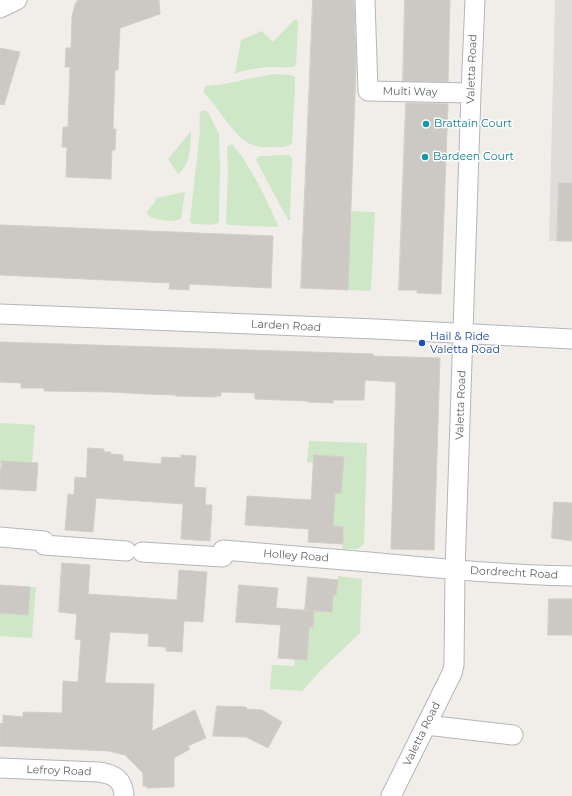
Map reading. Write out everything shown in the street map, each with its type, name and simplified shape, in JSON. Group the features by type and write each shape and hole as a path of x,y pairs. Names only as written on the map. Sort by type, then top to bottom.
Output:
{"street":[{"path":"0,8 17,0"},
{"name":"Multi Way","path":"365,0 368,91 471,93"},
{"name":"Valetta Road","path":"391,796 452,673 454,665 455,570 475,0"},
{"name":"Larden Road","path":"0,314 238,323 572,339"},
{"name":"Holley Road","path":"0,537 44,541 44,545 223,557 223,550 455,570"},
{"name":"Dordrecht Road","path":"455,570 546,576 572,576"},
{"path":"426,725 513,735"},
{"name":"Lefroy Road","path":"0,768 98,772 110,774 121,783 124,790 124,796"}],"shaded area":[{"path":"555,0 572,0 572,241 549,241"}],"green space":[{"path":"295,19 298,22 295,66 287,68 263,68 235,73 241,40 262,31 273,42"},
{"path":"273,74 291,75 295,77 292,143 288,146 282,147 260,147 248,143 241,138 204,93 204,89 206,86 225,84"},
{"path":"202,110 208,112 219,134 219,220 216,224 206,225 193,224 190,221 200,131 200,117"},
{"path":"191,131 189,156 183,170 178,174 168,159"},
{"path":"232,144 243,158 259,185 278,225 277,227 226,224 228,173 227,149 228,146"},
{"path":"289,155 292,158 290,220 288,220 256,160 259,156"},
{"path":"185,192 181,219 174,221 162,220 151,217 146,213 155,202 156,198"},
{"path":"343,211 375,212 371,291 348,290 349,254"},
{"path":"0,423 35,425 32,463 2,461 2,468 0,468"},
{"path":"309,441 367,443 364,544 358,549 342,549 343,527 333,526 335,493 341,493 344,457 314,455 314,463 307,462"},
{"path":"338,576 362,579 360,633 322,669 302,691 270,689 272,665 294,666 295,660 307,660 309,627 313,627 314,611 332,612 333,595 336,595"},
{"path":"30,587 36,587 32,638 0,636 0,613 28,615"}],"building":[{"path":"78,0 159,0 160,14 120,28 118,70 115,70 113,129 116,129 115,150 112,150 111,179 66,177 67,147 62,147 63,127 68,127 70,67 65,67 66,48 71,48 72,16"},
{"path":"313,0 354,0 356,66 348,290 301,288"},
{"path":"405,0 450,0 448,82 403,81"},
{"path":"0,48 20,52 4,105 0,104"},
{"path":"406,103 448,104 441,294 417,293 417,290 399,290"},
{"path":"559,183 572,183 572,241 557,241"},
{"path":"0,225 273,236 271,288 189,284 189,290 169,289 170,283 0,275"},
{"path":"0,342 373,354 373,356 440,358 434,550 391,549 396,382 365,380 364,400 333,400 333,403 255,399 255,393 221,392 221,396 216,397 110,392 44,391 44,388 21,388 21,383 0,382"},
{"path":"88,448 104,449 104,452 111,452 110,454 123,455 123,461 161,464 162,457 181,458 181,455 196,456 194,487 206,488 205,505 212,505 210,541 181,539 183,504 96,498 93,532 65,530 68,494 74,495 75,477 86,478"},
{"path":"314,455 344,457 341,493 335,493 333,526 343,527 343,544 308,542 309,529 245,525 247,496 311,500"},
{"path":"2,461 38,463 36,491 0,489 0,468 2,468"},
{"path":"554,502 572,503 572,541 552,538"},
{"path":"62,563 90,565 88,594 177,600 179,570 207,572 203,622 184,621 182,652 166,651 166,647 148,646 149,634 110,632 105,683 154,684 152,731 195,710 206,738 188,746 190,749 174,758 174,787 147,788 147,786 143,786 143,773 125,755 109,751 0,746 0,723 3,724 3,715 23,717 23,712 62,713 63,681 78,682 81,640 75,639 77,614 59,612"},
{"path":"308,577 338,580 336,595 333,595 332,612 305,610"},
{"path":"0,585 30,587 28,615 0,613"},
{"path":"239,585 278,588 276,608 314,611 313,627 309,627 307,660 278,658 281,625 236,622"},
{"path":"549,599 572,599 572,635 548,635"},
{"path":"217,706 246,707 246,709 262,710 282,722 268,748 246,737 213,736"}],"place":[{"name":"Brattain Court","path":"426,124"},
{"name":"Bardeen Court","path":"425,157"},
{"name":"Hail & Ride Valetta Road","path":"422,343"}]}
